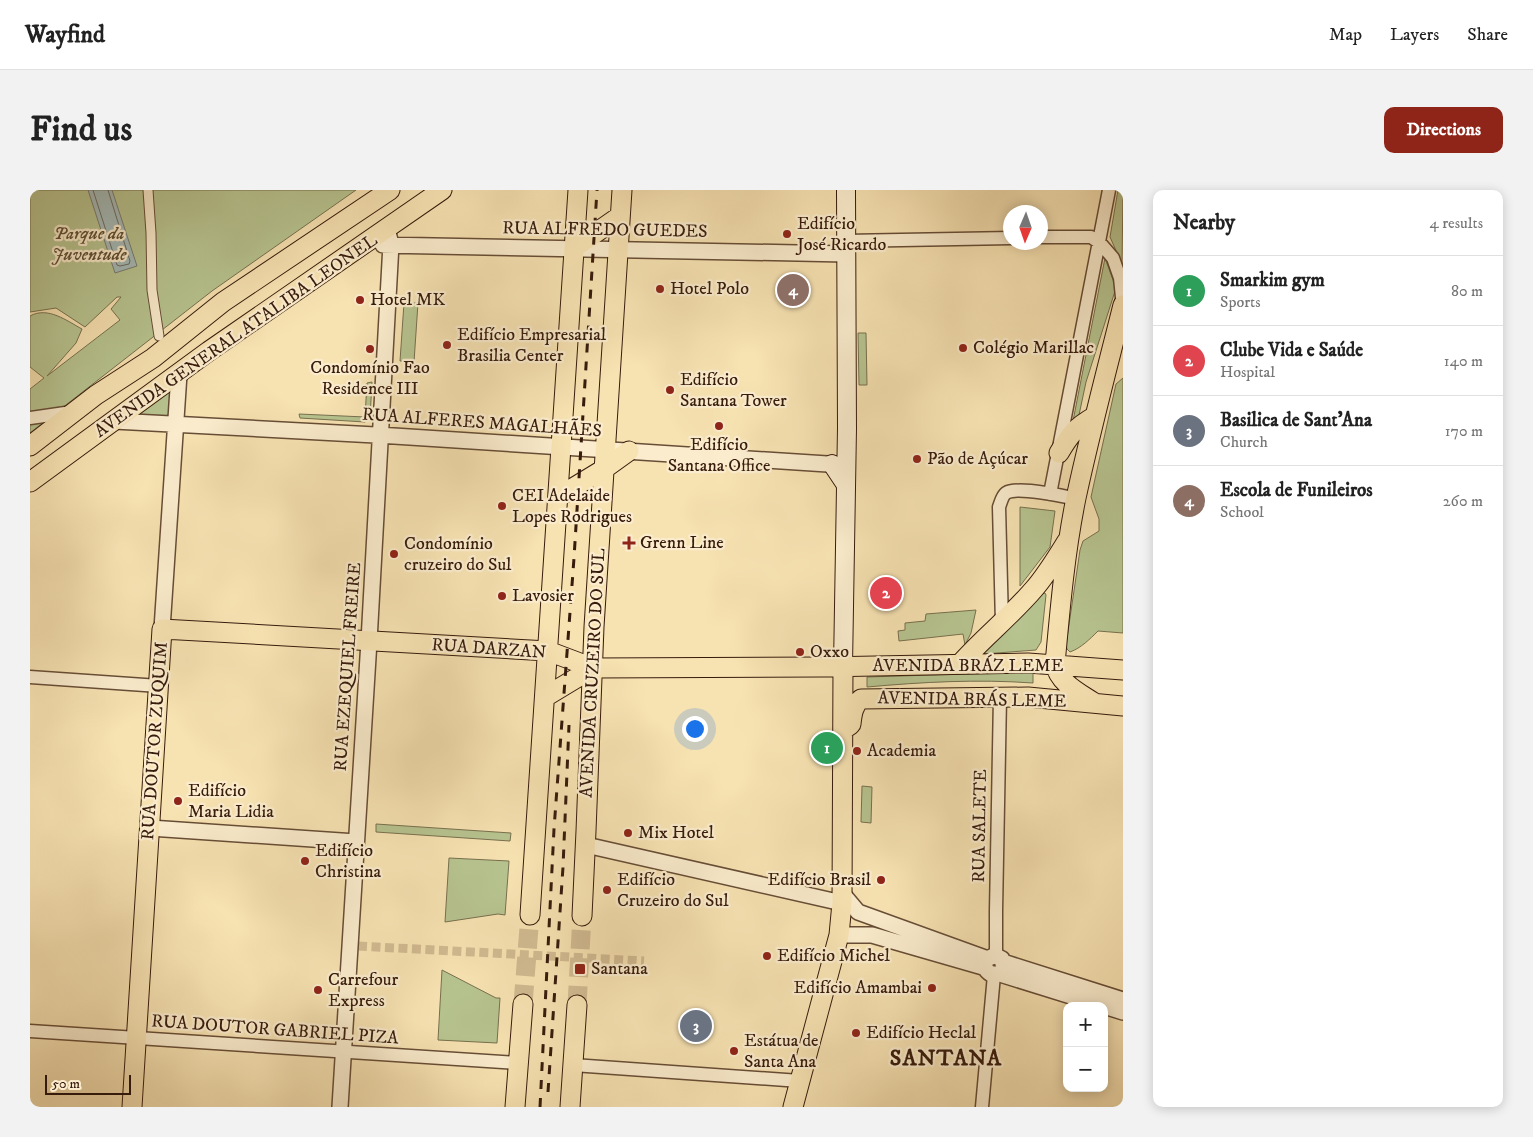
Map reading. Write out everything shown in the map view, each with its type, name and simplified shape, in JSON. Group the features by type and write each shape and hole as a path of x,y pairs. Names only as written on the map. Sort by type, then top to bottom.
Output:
{"main road":[{"name":"AVENIDA GENERAL ATALIBA LEONEL","path":"30,446 96,395 153,358 224,302 390,190"},
{"name":"AVENIDA GENERAL ATALIBA LEONEL","path":"32,479 209,352 364,245 389,237 442,190"},
{"path":"530,915 578,190"},
{"name":"AVENIDA CRUZEIRO DO SUL","path":"582,916 594,628 622,190"},
{"path":"793,1107 839,935 842,898 846,485 839,465 846,190"},
{"path":"356,214 377,219 389,237"},
{"path":"574,248 620,216"},
{"path":"179,374 184,346 209,324 224,302"},
{"path":"1093,702 1059,676 1055,664 1076,499 1095,416 1115,367 1123,306"},
{"path":"1059,453 1078,426 1095,416"},
{"path":"558,497 604,469 629,451"},
{"path":"960,664 976,646 1002,624 1044,576 1070,538"},
{"name":"RUA DARZAN","path":"162,629 548,651 592,668 843,666"},
{"name":"RUA DOUTOR ZUQUIM","path":"132,1107 162,629"},
{"name":"AVENIDA BRÁZ LEME","path":"843,666 1028,663 1123,670"},
{"path":"545,697 592,668"},
{"name":"AVENIDA BRÁS LEME","path":"843,732 851,724 854,707 861,699 1028,697 1093,702 1121,702"},
{"path":"515,1107 523,1004"},
{"path":"570,1107 577,1005"}],"street":[{"path":"148,190 152,290 160,336"},
{"path":"1050,494 1109,190"},
{"name":"RUA ALFREDO GUEDES","path":"389,237 574,248 846,248"},
{"name":"RUA EZEQUIEL FREIRE","path":"340,1107 381,435 389,237"},
{"path":"1048,237 1091,237 1100,243 1113,258 1120,278 1123,306"},
{"path":"846,248 1003,238"},
{"name":"RUA DOUTOR ZUQUIM","path":"162,629 179,374"},
{"path":"30,418 74,412"},
{"name":"RUA ALFERES MAGALHÃES","path":"114,421 381,435 839,465"},
{"path":"1002,624 1000,507 1002,499 1006,493 1017,490 1076,499"},
{"path":"30,676 159,686"},
{"name":"RUA SALETE","path":"982,1107 994,965 1000,697"},
{"path":"150,828 356,842"},
{"path":"586,845 842,898 858,912 1093,1002"},
{"path":"839,935 872,935 994,965 1123,1000"},
{"path":"1108,1007 1123,1012"},
{"name":"RUA DOUTOR GABRIEL PIZA","path":"30,1031 518,1063"},
{"path":"573,1065 800,1080"}],"green space":[{"name":"Parque da Juventude","path":"30,190 356,190 212,291 30,433 30,389 44,378 30,367 30,316 37,313 50,314 82,329 76,343 47,376 120,320 111,309 121,297 117,297 85,327 56,308 30,312"},
{"path":"1118,190 1123,190 1122,264 1110,237"},
{"path":"1105,258 1116,288 1086,382 1079,415 1073,421"},
{"path":"404,303 418,303 414,362 400,361"},
{"path":"858,333 866,333 867,385 859,385"},
{"path":"1123,378 1123,633 1098,631 1082,646 1070,652 1066,645 1080,550 1083,541 1099,531 1099,519 1091,497 1116,384"},
{"path":"176,380 174,421 120,419"},
{"path":"372,382 370,418 365,422 300,418 299,414 365,417 367,383"},
{"path":"1020,507 1055,511 1050,547 1020,586"},
{"path":"1045,593 1041,642 1036,650 982,653 1042,594"},
{"path":"976,610 971,633 965,645 963,634 899,641 898,631 905,630 905,623 925,621 926,614"},
{"path":"1033,672 1033,683 991,681 867,687 867,677"},
{"path":"862,786 872,787 871,823 861,822"},
{"path":"376,824 511,833 510,841 376,832"},
{"path":"449,858 509,861 505,915 498,914 445,922"},
{"path":"442,970 496,998 500,998 497,1043 438,1040"}],"water":[{"path":"88,190 112,190 137,266 115,273"}],"tunnel":[{"path":"523,1004 530,915"},
{"path":"577,1005 582,916"},
{"path":"358,946 644,961"}],"railway":[{"path":"540,1107 554,829 574,558 597,190"},
{"path":"548,1092 563,867 569,725"}],"place":[{"name":"Edifício José Ricardo","path":"787,234"},
{"name":"Hotel Polo","path":"660,289"},
{"name":"Escola de Funileiros","path":"793,290"},
{"name":"Hotel MK","path":"360,300"},
{"name":"Edifício Empresarial Brasilia Center","path":"447,345"},
{"name":"Colégio Marillac","path":"963,348"},
{"name":"Condomínio Fao Residence III","path":"370,349"},
{"name":"Edifício Santana Tower","path":"670,390"},
{"name":"Edifício Santana Office","path":"719,426"},
{"name":"Pão de Açúcar","path":"917,459"},
{"name":"CEI Adelaide Lopes Rodrigues","path":"502,506"},
{"name":"Grenn Line","path":"629,543"},
{"name":"Condomínio cruzeiro do Sul","path":"394,554"},
{"name":"Clube Vida e Saúde","path":"886,593"},
{"name":"Lavosier","path":"502,596"},
{"name":"Oxxo","path":"800,652"},
{"name":"Smarkim gym","path":"827,748"},
{"name":"Academia","path":"857,751"},
{"name":"Edifício Maria Lidia","path":"178,801"},
{"name":"Mix Hotel","path":"628,833"},
{"name":"Edifício Christina","path":"305,861"},
{"name":"Edifício Brasil","path":"881,880"},
{"name":"Edifício Cruzeiro do Sul","path":"607,890"},
{"name":"Edifício Michel","path":"767,956"},
{"name":"Santana","path":"580,969"},
{"name":"Edifício Amambai","path":"932,988"},
{"name":"Carrefour Express","path":"318,990"},
{"name":"Basilica de Sant'Ana","path":"696,1026"},
{"name":"Edifício Heclal","path":"856,1033"},
{"name":"Estátua de Santa Ana","path":"734,1051"}],"district":[{"name":"SANTANA","path":"946,1058"}]}
